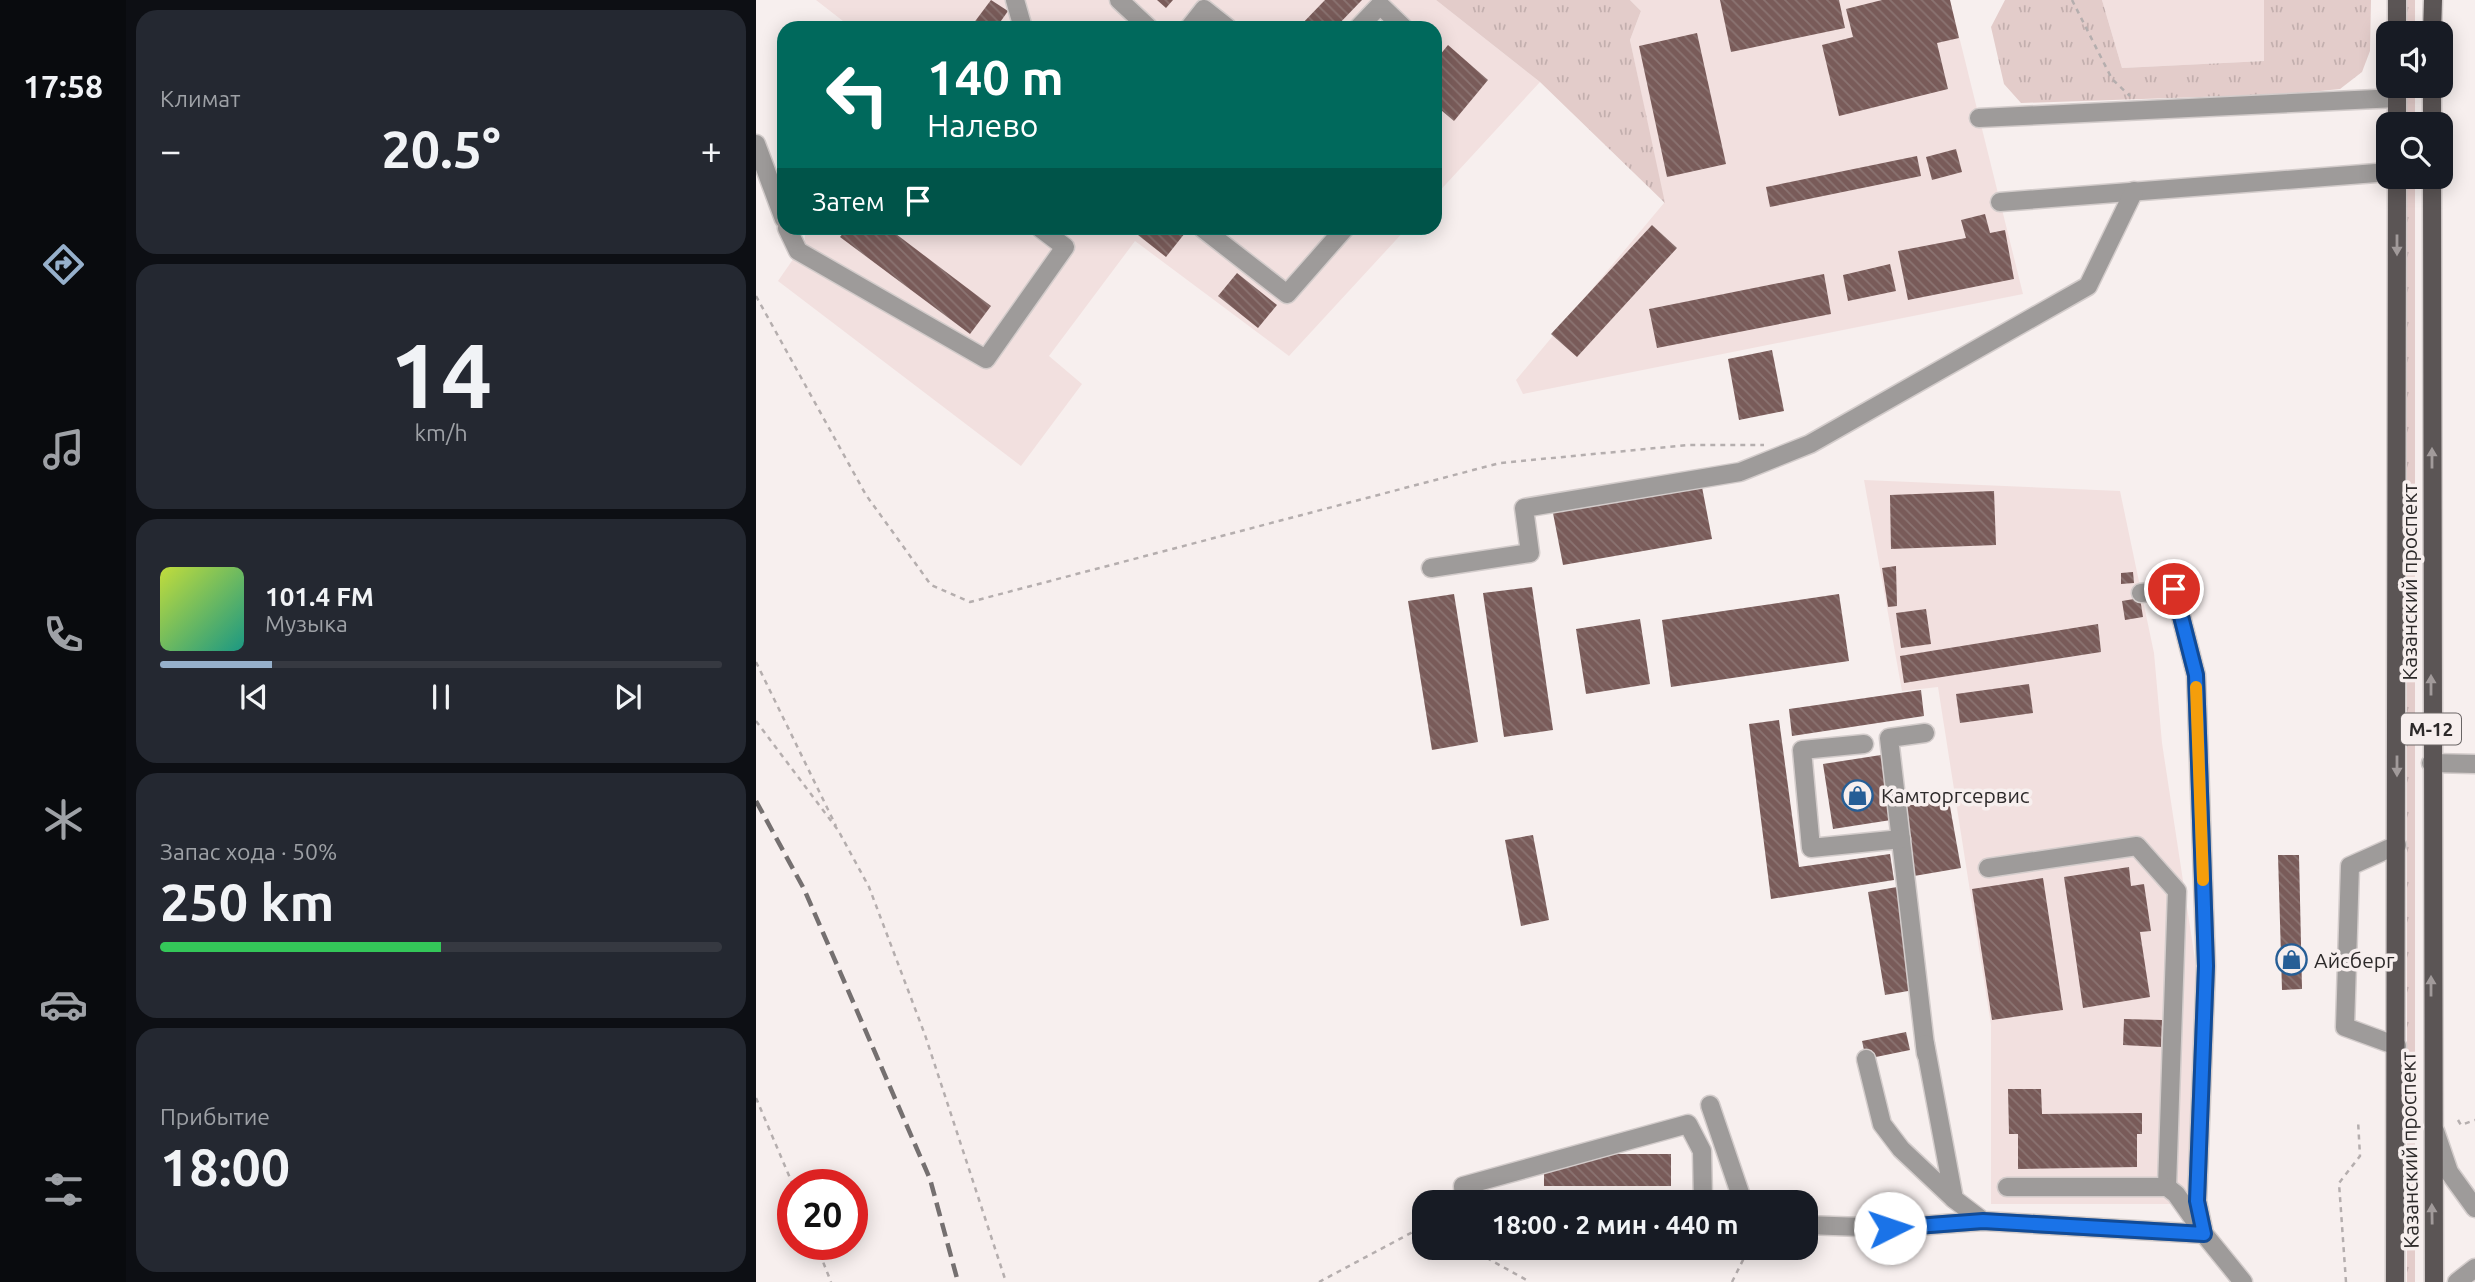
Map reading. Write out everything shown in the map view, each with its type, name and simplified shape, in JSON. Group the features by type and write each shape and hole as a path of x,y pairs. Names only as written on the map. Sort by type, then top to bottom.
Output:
{"main road":[{"path":"2397,0 2397,21"},
{"path":"2432,0 2432,21"},
{"name":"Казанский проспект","path":"2395,1282 2397,189"},
{"name":"Казанский проспект","path":"2432,189 2431,1119 2434,1282"}],"street":[{"path":"1015,0 1021,21"},
{"path":"1119,0 1142,21"},
{"path":"1365,21 1380,5 1397,21"},
{"path":"1194,21 1203,9 1219,21"},
{"path":"1979,118 2146,110 2376,93"},
{"path":"756,144 777,200"},
{"path":"2000,202 2376,173"},
{"path":"1431,568 1530,553 1524,508 1740,472 1810,444 2088,286 2134,191"},
{"path":"790,235 798,251 985,359 1065,247 1049,235"},
{"path":"1211,235 1287,294 1339,235"},
{"path":"2141,593 2174,589 2196,675 2206,966 2197,1201 2204,1234"},
{"path":"1925,733 1889,738 1925,1049 1954,1199"},
{"path":"1864,744 1802,750 1811,848 1901,839"},
{"path":"2431,763 2475,764"},
{"path":"2397,845 2350,866 2345,1027 2397,1046"},
{"path":"1987,868 2137,846 2178,891 2167,1187"},
{"path":"1866,1059 1882,1124 1901,1149 1954,1199 1983,1221"},
{"path":"1710,1105 1739,1190"},
{"path":"2431,1119 2449,1172 2475,1208"},
{"path":"1463,1190 1463,1186 1688,1124 1702,1151 1703,1190"},
{"path":"2007,1187 2167,1187 2176,1194 2243,1282"},
{"path":"1818,1225 1890,1228 1983,1221 2204,1234"},
{"path":"2457,1282 2475,1269"}],"path":[{"path":"2072,0 2112,79 2146,110"},
{"path":"756,296 866,495 931,585 970,602 1500,463 1688,445 1769,444"},
{"path":"756,662 838,830 869,887 925,1035 1006,1282"},
{"path":"756,721 838,830"},
{"path":"756,1098 786,1169"},
{"path":"2458,1120 2461,1125 2475,1119"},
{"path":"2346,1282 2339,1183 2360,1156 2358,1120"},
{"path":"1319,1282 1412,1232"},
{"path":"822,1260 831,1282"},
{"path":"1491,1260 1530,1282"},
{"path":"1732,1282 1743,1260"}],"shaded area":[{"path":"816,0 1436,0 1540,82 1442,188 1442,21 843,21"},
{"path":"1630,0 1950,0 2023,294 1523,394 1516,380 1664,203 1630,40 1641,11"},
{"path":"2102,0 2264,0 2264,61 2122,68"},
{"path":"805,235 1401,235 1289,356 1135,241 1049,356 1082,384 1021,466 778,281 805,242"},
{"path":"1864,480 2120,491 2154,653 2162,743 2196,966 2187,1200 2178,1204 1991,1204 1991,1025 1938,687 1902,691"}],"green space":[{"path":"1436,0 1630,0 1641,11 1630,40 1665,203 1540,82"},
{"path":"2005,0 2102,0 2122,68 2264,61 2264,0 2371,0 2370,51 2362,72 2340,89 2291,94 2021,103 2004,84 1991,27"},
{"path":"2407,0 2415,0 2415,21 2407,21"},
{"path":"2407,98 2415,98 2415,112 2407,112"},
{"path":"2407,189 2415,189 2415,1282 2407,1282"}],"building":[{"path":"991,0 1008,11 1001,21 975,21"},
{"path":"1157,0 1173,0 1166,8"},
{"path":"1325,0 1362,0 1342,21 1305,21"},
{"path":"1720,0 1839,0 1845,28 1731,52"},
{"path":"1882,0 1950,0 1959,38 1937,43 1948,89 1839,116 1822,45 1853,37 1846,9"},
{"path":"1697,33 1726,164 1667,177 1639,46"},
{"path":"1448,45 1488,80 1454,121 1442,111 1442,52"},
{"path":"1956,149 1962,172 1932,180 1926,157"},
{"path":"1917,156 1921,176 1770,207 1766,187"},
{"path":"1985,214 1990,233 2005,230 2014,279 1908,300 1898,251 1966,238 1961,220"},
{"path":"1652,225 1677,248 1577,357 1551,334"},
{"path":"897,235 991,306 970,334 840,237"},
{"path":"1138,235 1183,235 1166,257"},
{"path":"1890,264 1896,291 1848,301 1843,275"},
{"path":"1237,273 1277,305 1258,328 1218,296"},
{"path":"1824,274 1831,314 1657,348 1649,309"},
{"path":"1772,350 1784,411 1739,420 1728,359"},
{"path":"1702,487 1712,539 1563,565 1553,513"},
{"path":"1994,491 1996,545 1891,549 1890,495"},
{"path":"1896,566 1897,606 1888,607 1882,568"},
{"path":"2133,572 2134,583 2121,584 2121,573"},
{"path":"1532,587 1553,730 1504,737 1483,593"},
{"path":"1454,594 1478,742 1432,750 1408,601"},
{"path":"1839,594 1849,661 1671,687 1662,620"},
{"path":"2140,598 2143,617 2125,620 2122,601"},
{"path":"1926,609 1931,644 1901,648 1896,613"},
{"path":"1640,619 1650,684 1586,694 1576,629"},
{"path":"2098,624 2101,652 1904,683 1900,656"},
{"path":"2029,684 2033,713 1960,723 1956,694"},
{"path":"1921,690 1924,716 1792,736 1789,709"},
{"path":"1779,720 1799,867 1890,854 1894,880 1771,899 1749,724"},
{"path":"1881,755 1891,820 1833,829 1823,764"},
{"path":"1947,790 1961,868 1914,876 1901,798"},
{"path":"1533,835 1549,920 1521,926 1505,840"},
{"path":"2278,855 2299,855 2302,989 2282,990"},
{"path":"2129,867 2131,886 2144,884 2151,931 2140,932 2150,997 2083,1008 2064,877"},
{"path":"2043,878 2063,1010 1992,1020 1972,889"},
{"path":"1897,887 1914,990 1885,995 1868,892"},
{"path":"2124,1019 2162,1020 2161,1047 2123,1045"},
{"path":"1906,1032 1910,1050 1866,1059 1862,1041"},
{"path":"2008,1089 2041,1089 2042,1114 2142,1113 2142,1134 2137,1134 2137,1167 2018,1169 2018,1134 2009,1134"},
{"path":"1544,1154 1671,1154 1671,1186 1544,1186"}],"railway":[{"path":"756,801 804,889 930,1179 958,1282"}],"slow traffic":[{"path":"2196,687 2203,880"}],"place":[{"name":"Камторгсервис","path":"1858,795"},
{"name":"Айсберг","path":"2291,960"}],"route":[{"path":"1890,1228 1983,1221 2204,1234 2197,1201 2206,966 2196,675 2174,589"}]}
